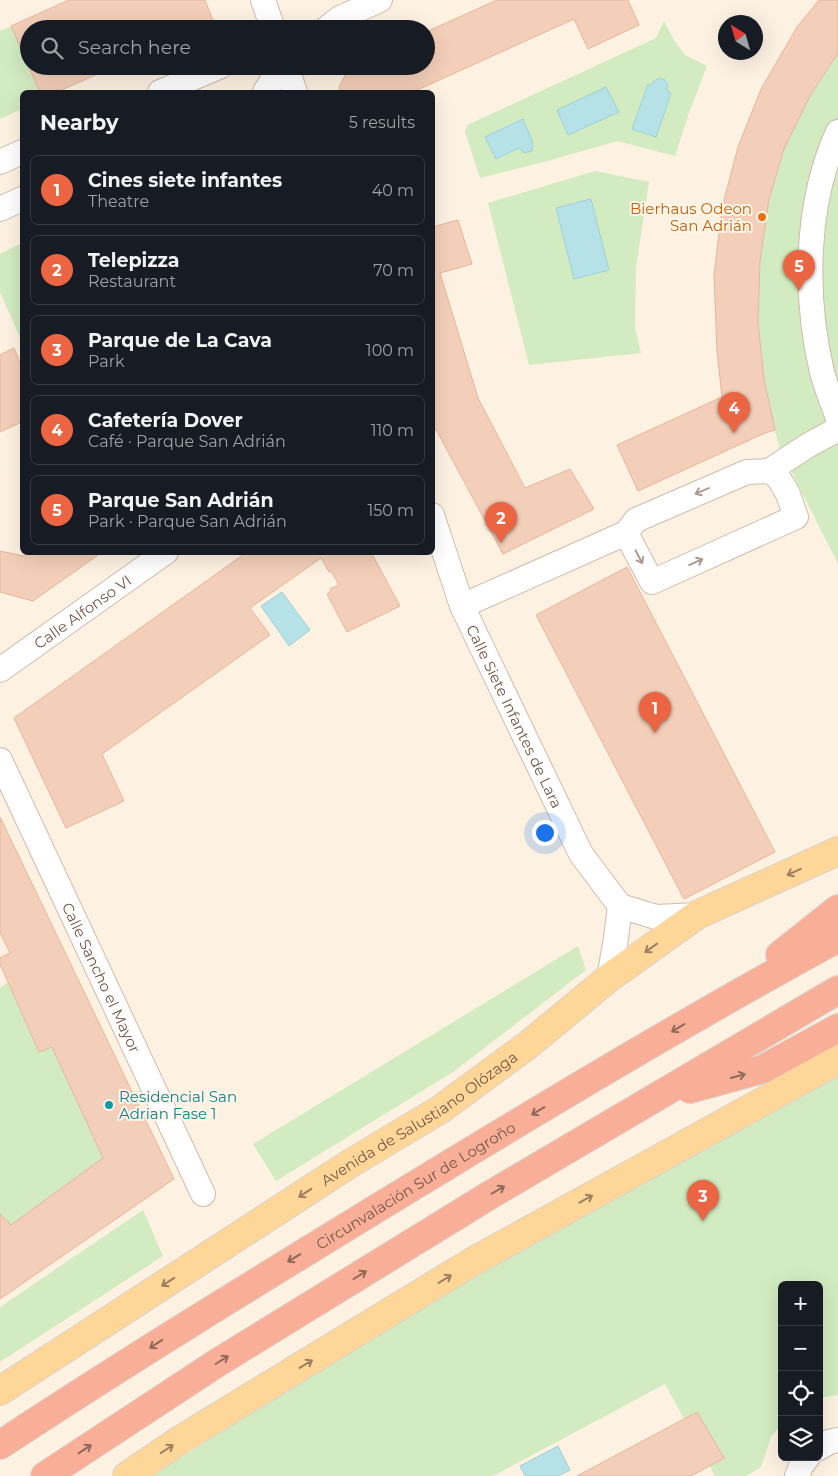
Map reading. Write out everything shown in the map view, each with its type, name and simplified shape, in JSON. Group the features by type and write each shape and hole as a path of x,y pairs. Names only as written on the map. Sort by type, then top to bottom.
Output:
{"highway":[{"path":"720,1003 838,909"},
{"name":"Circunvalación Sur de Logroño","path":"0,1445 182,1327 455,1160 720,1003 838,938"},
{"path":"45,1476 216,1364 448,1220 838,990"},
{"path":"657,1098 763,1069 838,1028"}],"main road":[{"name":"Avenida de Salustiano Olózaga","path":"0,1391 326,1179 441,1109 528,1045 609,978 697,915 838,851"},
{"path":"127,1476 189,1435 472,1262 838,1060"}],"street":[{"path":"263,0 270,20"},
{"path":"337,20 380,0"},
{"path":"165,90 200,75"},
{"path":"266,90 275,75"},
{"path":"289,75 294,90"},
{"path":"838,132 821,184 812,231 810,278 813,326 822,373 838,419"},
{"path":"0,162 20,153"},
{"path":"0,209 20,200"},
{"path":"462,606 626,533 636,520 747,472 769,471 807,446 838,430"},
{"path":"626,533 652,582 796,516 788,494 778,477 769,471"},
{"name":"Calle Siete Infantes de Lara","path":"435,524 462,606 581,854 620,906"},
{"name":"Calle Alfonso VI","path":"0,670 162,555"},
{"name":"Calle Sancho el Mayor","path":"0,760 203,1194"},
{"path":"609,978 620,906 656,917 697,915"},
{"path":"823,1446 838,1440"},
{"path":"797,1476 805,1461"}],"green space":[{"path":"664,21 685,55 707,66 675,156 617,141 480,178 465,132 467,125 656,38"},
{"path":"11,26 20,46 20,75 33,75 39,90 20,90 20,110 0,119 0,31"},
{"path":"838,53 838,564 780,449 771,418 764,379 758,322 760,261 769,199 786,142 811,94"},
{"path":"595,171 649,182 636,268 635,328 641,353 529,365 488,203"},
{"path":"20,244 20,337 0,292 0,254"},
{"path":"578,946 586,970 453,1072 276,1181 253,1144"},
{"path":"8,982 39,1052 52,1047 103,1158 11,1225 0,1214 0,988"},
{"path":"838,1066 838,1395 823,1397 823,1281 778,1281 778,1429 771,1437 761,1467 746,1476 715,1476 665,1384 493,1476 152,1476 275,1398 311,1372 676,1157"},
{"path":"143,1210 163,1256 0,1362 0,1307"}],"water":[{"path":"659,78 665,80 668,85 667,91 671,93 656,137 632,129 648,84 651,86"},
{"path":"606,87 619,112 568,135 557,110"},
{"path":"523,119 533,143 532,151 524,153 519,148 496,159 485,137"},
{"path":"591,199 609,270 574,279 556,208"},
{"path":"282,592 310,630 289,646 261,606"},
{"path":"558,1446 570,1470 558,1476 525,1476 520,1466"}],"building":[{"path":"69,0 205,0 213,20 24,20"},
{"path":"497,0 628,0 639,25 588,49 574,19 417,90 340,90 339,87 345,75 435,75 435,28"},
{"path":"819,0 838,0 838,53 811,94 784,149 769,199 760,261 758,322 764,379 775,430 638,491 617,445 722,397 717,351 714,275 722,208 738,147 761,89 797,27"},
{"path":"20,22 20,46 11,26"},
{"path":"33,75 96,75 62,90 39,90"},
{"path":"458,220 472,264 440,273 478,398 525,488 570,469 594,509 503,554 435,428 435,226"},
{"path":"14,348 20,363 20,423 0,432 0,355"},
{"path":"0,551 24,556 98,555 33,601 0,592"},
{"path":"243,555 373,555 400,606 347,632 327,594 331,591 330,589 339,585 321,558 250,608 270,635 102,754 124,801 66,828 14,718"},
{"path":"627,567 775,852 684,899 536,615"},
{"name":"Residencial San Adrian Fase 1","path":"0,817 174,1179 0,1299 0,1214 11,1225 103,1158 52,1047 39,1052 0,964 0,958 10,953 0,933"},
{"path":"697,1412 724,1458 691,1476 577,1476"}],"place":[{"name":"Bierhaus Odeon San Adrián","path":"762,217"},
{"name":"Parque San Adrián","path":"799,291"},
{"name":"Cafetería Dover","path":"734,433"},
{"name":"Telepizza","path":"501,543"},
{"name":"Cines siete infantes","path":"655,733"},
{"name":"Residencial San Adrian Fase 1","path":"109,1105"},
{"name":"Parque de La Cava","path":"703,1221"}]}
